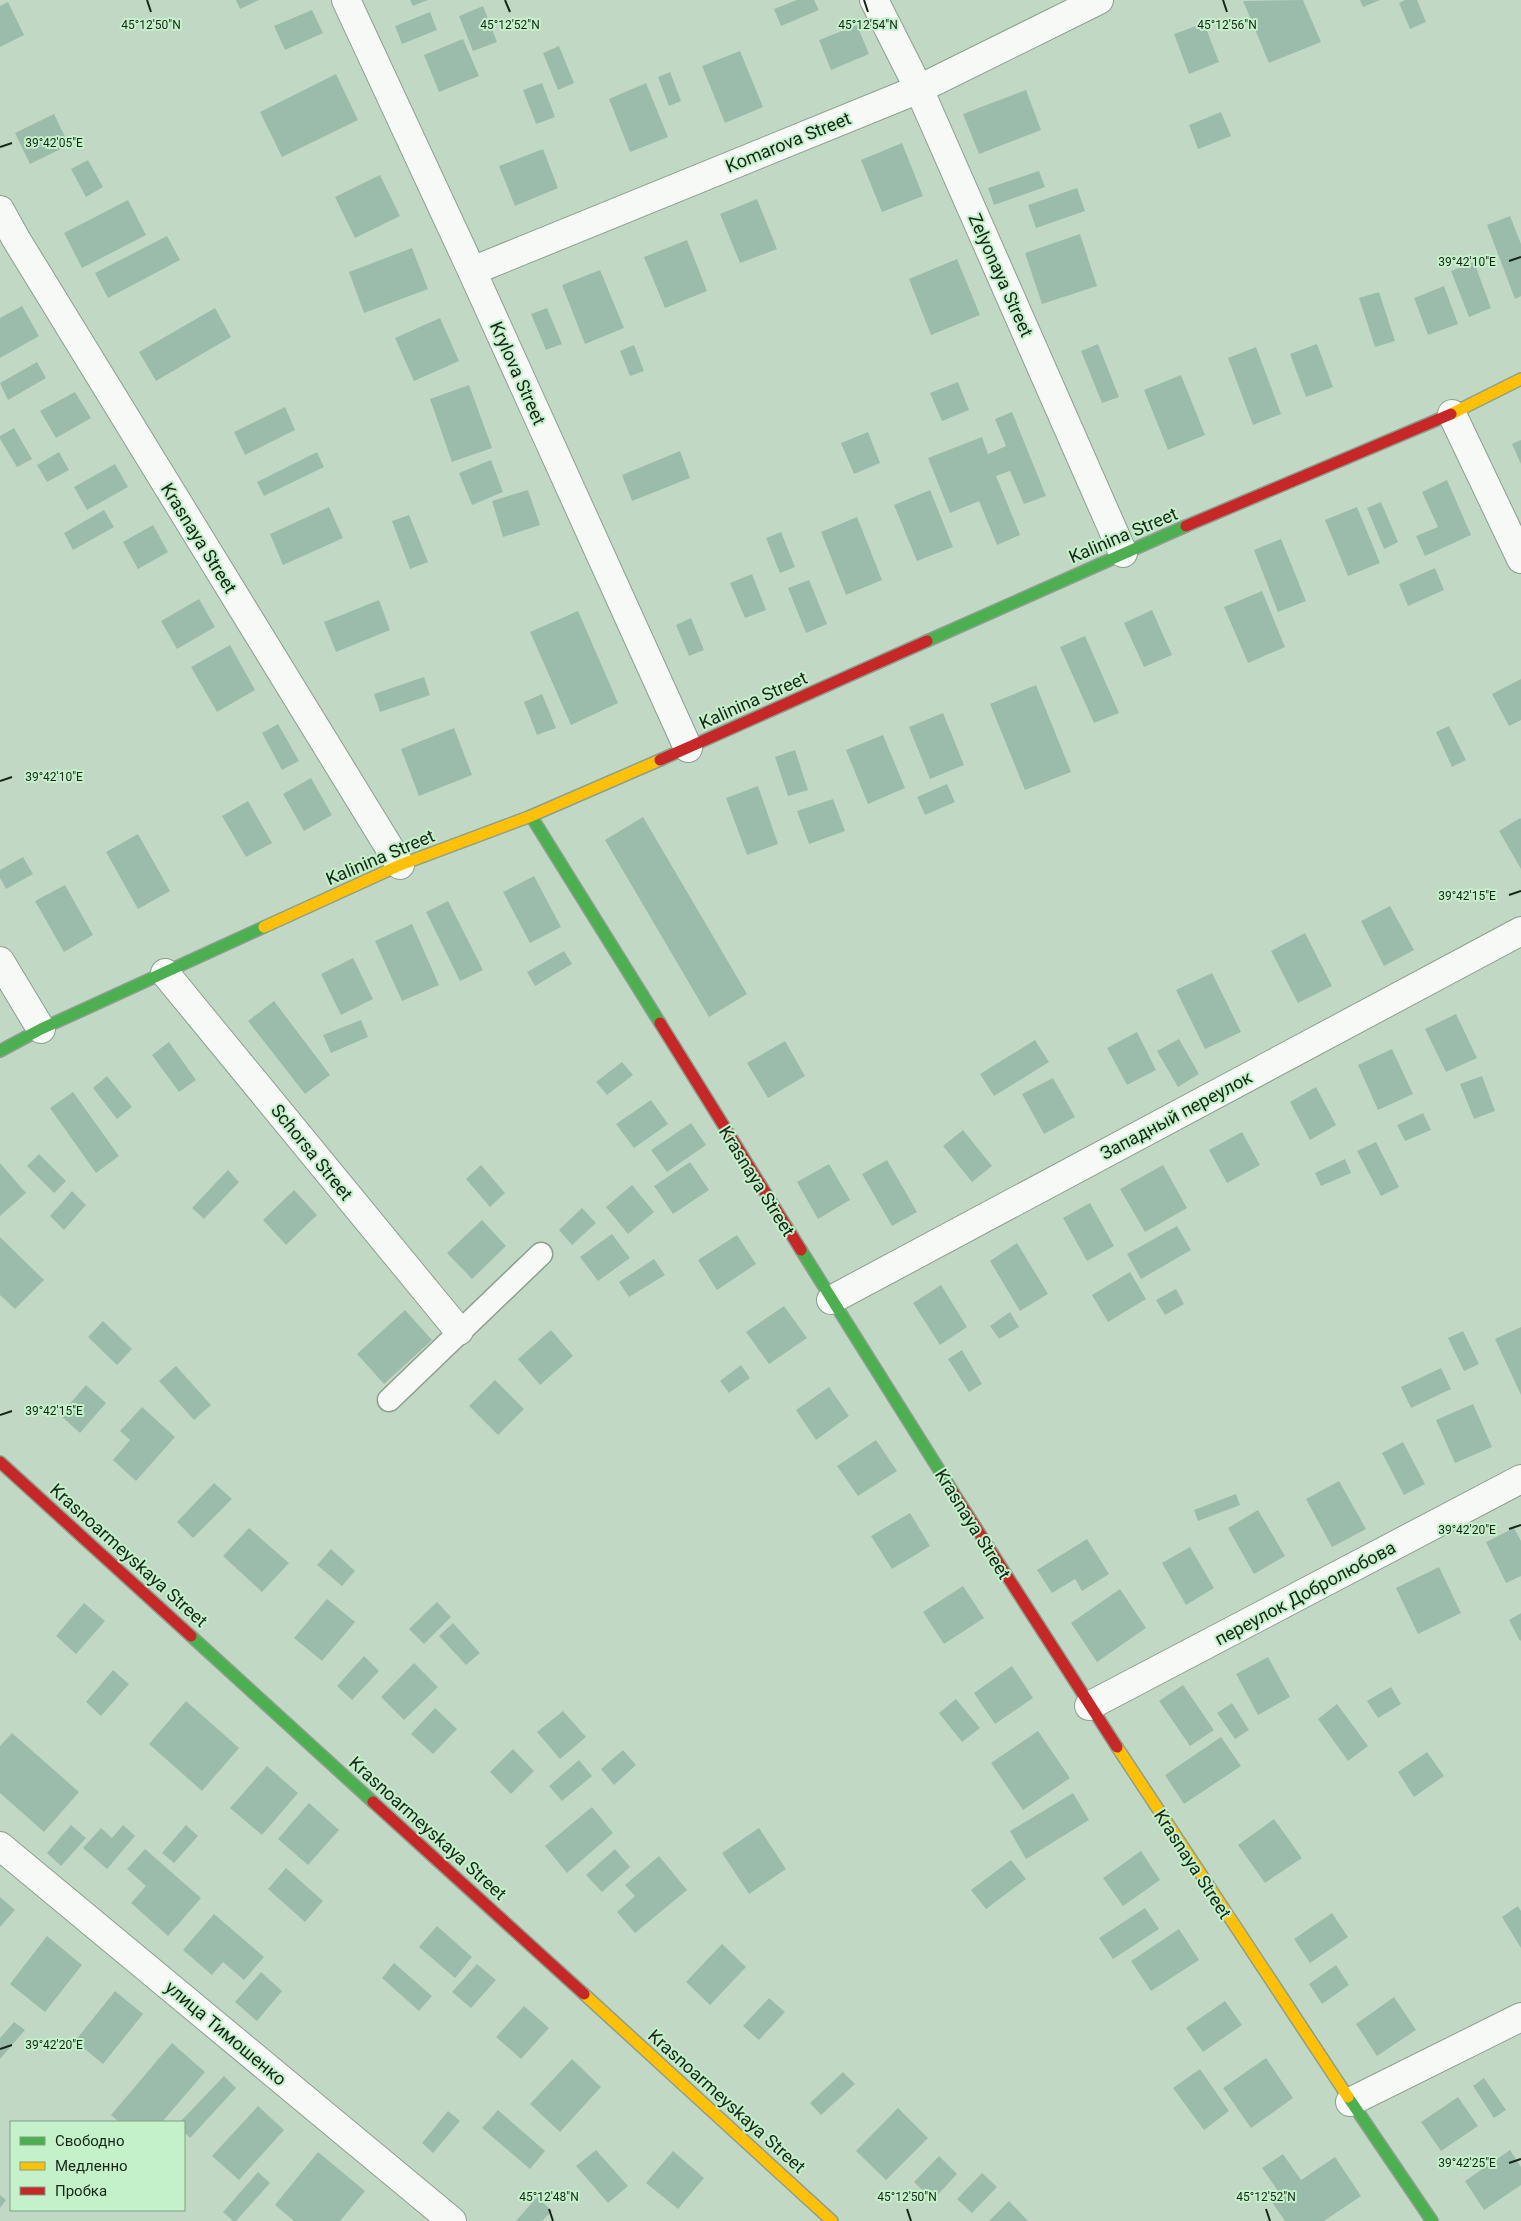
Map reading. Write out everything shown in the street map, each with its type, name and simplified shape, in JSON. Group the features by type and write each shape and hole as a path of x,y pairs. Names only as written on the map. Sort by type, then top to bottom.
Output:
{"street":[{"name":"Krylova Street","path":"346,0 472,271 688,748"},
{"name":"Zelyonaya Street","path":"874,0 919,88 1123,553"},
{"name":"Komarova Street","path":"472,271 919,88 1099,0"},
{"name":"Krasnaya Street","path":"0,210 16,240 400,865"},
{"name":"Kalinina Street","path":"0,1052 41,1029 400,865 531,816 688,748 1123,553 1452,414 1521,380"},
{"path":"1452,414 1521,559"},
{"name":"Krasnaya Street","path":"531,816 831,1300 1089,1706 1350,2102 1432,2221"},
{"name":"Западный переулок","path":"831,1300 1521,931"},
{"path":"0,960 41,1029"},
{"name":"Schorsa Street","path":"165,973 459,1331"},
{"name":"Krasnoarmeyskaya Street","path":"0,1462 832,2221"},
{"name":"переулок Добролюбова","path":"1089,1706 1521,1479"},
{"name":"улица Тимошенко","path":"0,1846 452,2221"},
{"path":"1350,2102 1521,2018"}],"lane":[{"path":"389,1400 541,1254"}],"building":[{"path":"236,0 259,0 240,9"},
{"path":"410,0 428,0 413,6"},
{"path":"797,0 814,0 819,10 781,26 774,9"},
{"path":"1303,0 1321,42 1269,63 1243,1"},
{"path":"1360,0 1380,0 1363,7"},
{"path":"1405,0 1417,0 1426,22 1410,29 1399,3"},
{"path":"8,2 24,35 0,47 0,6"},
{"path":"483,6 497,42 473,51 459,16"},
{"path":"312,10 323,33 285,50 274,26"},
{"path":"430,12 437,30 402,44 395,26"},
{"path":"1204,23 1219,62 1189,74 1174,34"},
{"path":"857,25 869,54 831,70 819,40"},
{"path":"463,39 479,76 439,92 424,55"},
{"path":"559,46 574,83 558,90 543,53"},
{"path":"740,51 763,107 725,123 702,66"},
{"path":"670,72 681,101 669,106 658,77"},
{"path":"336,74 358,120 282,157 260,112"},
{"path":"542,83 555,117 536,124 523,90"},
{"path":"646,83 668,137 630,152 609,99"},
{"path":"1026,90 1041,130 979,154 963,114"},
{"path":"1221,112 1231,136 1198,149 1189,125"},
{"path":"54,114 69,145 30,164 15,133"},
{"path":"902,143 923,196 882,212 861,160"},
{"path":"543,149 558,188 515,206 499,166"},
{"path":"88,160 103,187 86,197 71,169"},
{"path":"1039,171 1045,187 994,205 988,188"},
{"path":"380,175 400,216 355,238 335,197"},
{"path":"1077,188 1085,211 1036,228 1028,205"},
{"path":"757,199 777,249 740,263 720,214"},
{"path":"128,200 146,235 82,268 64,233"},
{"path":"1510,216 1521,244 1521,296 1515,299 1487,225"},
{"path":"1080,234 1097,286 1042,304 1025,253"},
{"path":"167,236 180,260 108,298 95,273"},
{"path":"687,240 707,291 665,308 644,257"},
{"path":"412,248 428,289 364,313 349,272"},
{"path":"957,259 980,315 931,335 909,279"},
{"path":"1474,262 1491,308 1469,317 1451,271"},
{"path":"600,270 624,328 585,344 562,285"},
{"path":"1444,286 1458,324 1428,335 1414,298"},
{"path":"1379,292 1395,341 1375,347 1359,298"},
{"path":"22,306 39,336 0,358 0,318"},
{"path":"215,308 231,337 156,381 139,352"},
{"path":"547,308 562,344 546,350 531,314"},
{"path":"440,318 459,361 414,381 395,338"},
{"path":"1098,344 1119,397 1102,403 1081,351"},
{"path":"1317,344 1333,387 1306,397 1290,354"},
{"path":"634,345 644,371 630,376 620,351"},
{"path":"1256,347 1281,414 1253,425 1228,358"},
{"path":"37,362 46,378 8,400 0,383"},
{"path":"1181,375 1205,435 1168,450 1144,390"},
{"path":"958,382 969,410 942,421 930,393"},
{"path":"469,385 492,448 452,462 430,399"},
{"path":"75,392 91,418 56,438 40,411"},
{"path":"285,407 295,430 245,455 234,432"},
{"path":"1012,412 1046,496 1024,504 1010,471 996,476 1020,535 997,545 979,501 950,513 928,458 982,437 988,454 1006,446 995,419"},
{"path":"14,428 32,459 17,467 0,439 0,436"},
{"path":"868,432 880,463 854,474 841,443"},
{"path":"1521,440 1521,464 1512,444"},
{"path":"680,451 690,478 632,501 622,475"},
{"path":"59,452 69,470 47,482 37,465"},
{"path":"317,452 324,467 264,496 257,482"},
{"path":"491,460 503,492 472,505 459,473"},
{"path":"115,464 128,487 87,510 74,487"},
{"path":"1447,480 1471,535 1425,556 1416,536 1438,527 1422,492"},
{"path":"528,490 540,525 503,537 492,501"},
{"path":"930,490 953,547 917,561 894,505"},
{"path":"1381,502 1398,542 1384,549 1367,508"},
{"path":"329,507 343,538 283,565 270,534"},
{"path":"1357,507 1380,563 1348,576 1325,520"},
{"path":"104,510 114,527 73,550 64,533"},
{"path":"409,515 428,562 410,569 392,521"},
{"path":"857,517 882,580 846,595 821,532"},
{"path":"153,525 168,552 138,569 123,542"},
{"path":"781,532 795,567 780,573 766,538"},
{"path":"1281,539 1306,601 1278,612 1254,550"},
{"path":"1435,568 1444,590 1408,606 1399,584"},
{"path":"752,574 766,610 745,618 730,583"},
{"path":"809,580 827,624 806,633 788,588"},
{"path":"1262,591 1285,647 1248,663 1224,607"},
{"path":"199,599 215,627 177,649 161,621"},
{"path":"379,600 390,630 336,652 324,622"},
{"path":"1152,610 1172,655 1144,667 1124,623"},
{"path":"578,611 618,703 571,725 530,632"},
{"path":"691,618 704,650 689,656 676,625"},
{"path":"1085,636 1119,713 1094,723 1060,647"},
{"path":"230,645 255,690 217,712 191,667"},
{"path":"424,677 430,695 380,712 374,694"},
{"path":"1521,679 1521,720 1509,726 1492,694"},
{"path":"1036,685 1071,772 1025,790 990,704"},
{"path":"542,694 556,728 537,735 524,702"},
{"path":"943,713 964,765 930,779 909,727"},
{"path":"278,724 299,761 282,770 262,733"},
{"path":"1449,726 1466,760 1452,767 1436,732"},
{"path":"454,728 472,775 419,796 401,749"},
{"path":"883,735 905,788 868,804 846,750"},
{"path":"795,750 808,790 788,796 775,757"},
{"path":"311,778 332,815 304,831 283,794"},
{"path":"947,784 955,802 925,815 917,797"},
{"path":"758,786 778,844 747,855 726,798"},
{"path":"833,799 845,831 809,844 797,811"},
{"path":"248,801 272,843 246,857 222,816"},
{"path":"643,817 747,994 709,1017 605,840"},
{"path":"1521,819 1521,869 1499,831"},
{"path":"138,834 170,891 138,909 106,852"},
{"path":"23,857 33,874 6,889 0,878 0,870"},
{"path":"534,876 561,927 530,943 503,892"},
{"path":"65,885 93,935 64,952 35,901"},
{"path":"448,901 483,970 460,981 426,912"},
{"path":"1390,906 1414,950 1384,966 1361,921"},
{"path":"412,924 439,985 402,1001 375,941"},
{"path":"1305,933 1332,986 1298,1003 1271,951"},
{"path":"564,951 572,964 535,986 527,972"},
{"path":"353,958 373,999 341,1015 321,974"},
{"path":"1212,973 1241,1032 1205,1049 1176,990"},
{"path":"274,1001 330,1075 305,1094 248,1021"},
{"path":"1456,1014 1477,1058 1446,1072 1425,1029"},
{"path":"361,1020 368,1037 331,1053 323,1035"},
{"path":"1137,1032 1156,1070 1127,1085 1107,1048"},
{"path":"1179,1039 1199,1074 1178,1087 1157,1051"},
{"path":"1035,1040 1049,1062 994,1096 980,1074"},
{"path":"785,1041 805,1076 768,1098 747,1063"},
{"path":"169,1042 196,1080 179,1092 152,1055"},
{"path":"1392,1049 1413,1094 1378,1110 1358,1065"},
{"path":"622,1062 633,1075 607,1095 596,1082"},
{"path":"107,1076 132,1107 117,1119 93,1088"},
{"path":"1482,1076 1495,1111 1474,1119 1460,1084"},
{"path":"1053,1078 1075,1117 1044,1134 1022,1094"},
{"path":"1316,1087 1336,1125 1310,1140 1290,1102"},
{"path":"73,1092 119,1156 96,1173 50,1108"},
{"path":"651,1100 668,1124 634,1148 616,1124"},
{"path":"1423,1113 1431,1130 1405,1141 1397,1125"},
{"path":"691,1123 706,1145 667,1172 651,1150"},
{"path":"963,1130 992,1166 972,1182 943,1146"},
{"path":"1242,1132 1260,1165 1227,1183 1209,1150"},
{"path":"1376,1142 1399,1187 1381,1196 1357,1151"},
{"path":"39,1154 66,1181 54,1193 27,1166"},
{"path":"1345,1159 1351,1173 1321,1186 1315,1173"},
{"path":"887,1160 917,1212 892,1226 862,1174"},
{"path":"690,1162 709,1190 673,1214 654,1186"},
{"path":"0,1163 26,1193 0,1216"},
{"path":"829,1164 850,1200 818,1219 797,1182"},
{"path":"481,1165 505,1193 490,1207 466,1179"},
{"path":"1163,1165 1187,1208 1145,1232 1120,1189"},
{"path":"228,1170 239,1182 204,1219 192,1208"},
{"path":"632,1185 654,1212 628,1234 606,1207"},
{"path":"294,1190 317,1215 286,1245 263,1220"},
{"path":"72,1191 86,1205 64,1230 50,1216"},
{"path":"1090,1203 1114,1246 1087,1261 1063,1218"},
{"path":"582,1208 596,1223 572,1245 559,1230"},
{"path":"482,1220 506,1246 472,1279 447,1253"},
{"path":"1177,1226 1191,1250 1141,1279 1127,1254"},
{"path":"612,1234 630,1258 598,1281 580,1257"},
{"path":"737,1235 756,1264 717,1290 698,1260"},
{"path":"0,1237 44,1280 15,1309 0,1295"},
{"path":"1017,1243 1048,1294 1020,1311 990,1261"},
{"path":"654,1259 665,1275 629,1297 619,1282"},
{"path":"1130,1272 1146,1299 1108,1322 1092,1295"},
{"path":"941,1285 967,1327 940,1345 913,1303"},
{"path":"1176,1289 1184,1304 1165,1315 1156,1300"},
{"path":"784,1306 807,1338 769,1364 746,1332"},
{"path":"405,1310 432,1340 384,1384 357,1354"},
{"path":"1010,1312 1019,1327 999,1339 990,1326"},
{"path":"103,1321 132,1349 117,1365 88,1337"},
{"path":"1521,1327 1521,1395 1495,1339"},
{"path":"551,1330 573,1356 540,1385 518,1359"},
{"path":"1463,1331 1479,1364 1464,1371 1448,1338"},
{"path":"962,1350 982,1384 969,1392 948,1359"},
{"path":"741,1365 750,1378 729,1393 720,1381"},
{"path":"176,1366 211,1405 194,1420 159,1381"},
{"path":"1441,1368 1451,1389 1411,1408 1401,1387"},
{"path":"495,1380 524,1409 498,1435 469,1406"},
{"path":"86,1385 106,1403 80,1433 60,1415"},
{"path":"829,1387 849,1416 816,1440 796,1410"},
{"path":"1473,1404 1492,1447 1455,1463 1436,1420"},
{"path":"142,1407 175,1437 136,1481 113,1460 130,1440 120,1431"},
{"path":"876,1440 897,1471 858,1496 837,1466"},
{"path":"1403,1442 1425,1484 1404,1495 1382,1453"},
{"path":"1339,1481 1366,1529 1332,1547 1306,1499"},
{"path":"214,1483 232,1499 193,1538 177,1522"},
{"path":"1236,1494 1240,1505 1198,1521 1194,1510"},
{"path":"1258,1510 1285,1556 1254,1574 1228,1528"},
{"path":"910,1513 930,1546 892,1569 871,1536"},
{"path":"249,1528 289,1563 262,1592 223,1556"},
{"path":"1514,1528 1521,1541 1521,1576 1506,1583 1486,1542"},
{"path":"1087,1539 1109,1574 1082,1591 1075,1579 1052,1593 1037,1570"},
{"path":"1190,1547 1214,1588 1186,1605 1162,1563"},
{"path":"331,1549 355,1571 342,1586 317,1565"},
{"path":"1439,1567 1461,1613 1418,1634 1396,1588"},
{"path":"963,1586 984,1618 944,1644 923,1612"},
{"path":"1120,1589 1146,1628 1097,1662 1071,1623"},
{"path":"327,1599 355,1622 322,1661 294,1638"},
{"path":"437,1602 451,1617 424,1644 409,1629"},
{"path":"84,1603 105,1621 76,1654 56,1636"},
{"path":"1521,1613 1521,1640 1520,1641 1509,1620"},
{"path":"453,1623 480,1653 466,1665 439,1636"},
{"path":"364,1656 379,1671 352,1700 337,1686"},
{"path":"1268,1657 1290,1697 1258,1715 1236,1674"},
{"path":"414,1663 438,1687 404,1720 381,1697"},
{"path":"1012,1666 1033,1698 995,1724 974,1693"},
{"path":"113,1670 129,1684 101,1716 86,1702"},
{"path":"1183,1685 1214,1730 1190,1746 1159,1701"},
{"path":"1391,1687 1401,1704 1378,1718 1367,1701"},
{"path":"956,1699 980,1728 962,1742 939,1713"},
{"path":"186,1701 239,1748 202,1791 149,1744"},
{"path":"1232,1703 1249,1730 1235,1739 1217,1713"},
{"path":"1337,1704 1368,1746 1348,1761 1318,1719"},
{"path":"435,1708 457,1729 433,1754 411,1734"},
{"path":"563,1711 586,1737 560,1759 537,1732"},
{"path":"1038,1731 1070,1778 1023,1810 991,1763"},
{"path":"12,1733 79,1792 44,1832 0,1793 0,1746"},
{"path":"1221,1737 1241,1766 1184,1804 1165,1775"},
{"path":"513,1749 534,1771 511,1794 490,1772"},
{"path":"623,1750 636,1765 614,1785 601,1769"},
{"path":"1427,1752 1444,1776 1414,1797 1398,1772"},
{"path":"579,1760 592,1776 562,1801 549,1786"},
{"path":"267,1766 298,1793 262,1835 230,1808"},
{"path":"1073,1793 1089,1820 1026,1859 1010,1831"},
{"path":"309,1803 339,1830 308,1865 278,1839"},
{"path":"592,1807 613,1833 567,1873 545,1846"},
{"path":"1274,1819 1302,1858 1265,1883 1238,1845"},
{"path":"71,1825 86,1838 61,1866 47,1853"},
{"path":"123,1825 135,1836 107,1869 83,1848 101,1828 112,1838"},
{"path":"186,1825 198,1836 174,1863 162,1853"},
{"path":"759,1828 786,1869 749,1894 722,1853"},
{"path":"145,1849 201,1898 168,1936 131,1903 146,1886 127,1869"},
{"path":"615,1849 630,1867 602,1892 586,1875"},
{"path":"1141,1851 1160,1880 1123,1906 1103,1878"},
{"path":"659,1856 687,1890 635,1933 617,1912 635,1896 625,1885"},
{"path":"1011,1860 1026,1879 986,1909 971,1890"},
{"path":"286,1868 323,1901 305,1922 268,1889"},
{"path":"0,1897 15,1910 0,1927"},
{"path":"1518,1906 1521,1911 1521,1948 1502,1917"},
{"path":"1145,1908 1159,1929 1113,1959 1099,1938"},
{"path":"1332,1913 1348,1937 1310,1963 1294,1939"},
{"path":"214,1914 264,1957 244,1980 223,1962 212,1975 183,1950"},
{"path":"437,1926 472,1957 455,1978 419,1947"},
{"path":"1179,1929 1199,1960 1151,1991 1131,1961"},
{"path":"47,1936 82,1965 45,2012 10,1984"},
{"path":"722,1944 746,1967 710,2005 686,1982"},
{"path":"394,1963 432,1996 419,2011 382,1978"},
{"path":"477,1964 496,1980 471,2008 452,1992"},
{"path":"1336,1965 1349,1985 1322,2004 1309,1984"},
{"path":"261,1972 282,1991 257,2021 235,2002"},
{"path":"115,1991 143,2014 103,2064 75,2041"},
{"path":"1394,1997 1416,2030 1377,2056 1356,2024"},
{"path":"769,1998 785,2012 759,2040 743,2026"},
{"path":"1225,2001 1242,2025 1203,2052 1186,2028"},
{"path":"524,2006 549,2028 521,2059 496,2037"},
{"path":"14,2022 25,2030 0,2059 0,2038"},
{"path":"172,2043 205,2072 163,2121 118,2121 111,2115"},
{"path":"1266,2058 1293,2098 1251,2128 1223,2088"},
{"path":"572,2059 601,2087 560,2132 530,2104"},
{"path":"1200,2069 1229,2111 1204,2130 1173,2088"},
{"path":"843,2072 855,2084 821,2115 810,2103"},
{"path":"224,2076 236,2088 190,2138 185,2133 185,2121 181,2121"},
{"path":"1484,2078 1506,2110 1494,2118 1473,2086"},
{"path":"1458,2097 1478,2126 1441,2151 1421,2122"},
{"path":"258,2106 284,2130 239,2180 212,2156"},
{"path":"898,2108 928,2138 886,2180 856,2151"},
{"path":"498,2110 545,2151 530,2169 482,2128"},
{"path":"448,2111 460,2121 433,2153 422,2143"},
{"path":"596,2150 628,2186 608,2203 576,2166"},
{"path":"1510,2150 1521,2167 1521,2185 1484,2210 1465,2181"},
{"path":"673,2151 704,2178 678,2209 646,2183"},
{"path":"318,2152 365,2191 340,2221 294,2221 275,2205"},
{"path":"1283,2154 1301,2180 1335,2157 1361,2196 1324,2221 1285,2221 1271,2201 1280,2194 1262,2168"},
{"path":"939,2156 957,2174 933,2200 914,2182"},
{"path":"258,2172 270,2183 236,2221 233,2221 223,2212"},
{"path":"982,2173 997,2187 972,2213 957,2199"},
{"path":"0,2195 6,2200 0,2208"},
{"path":"537,2197 552,2211 542,2221 516,2221"},
{"path":"1009,2201 1028,2221 989,2221"}],"traffic: fast":[{"path":"927,641 1186,526"},
{"path":"531,816 660,1023"},
{"path":"0,1051 41,1029 264,927"},
{"path":"801,1250 953,1492"},
{"path":"191,1636 373,1802"},
{"path":"1348,2097 1432,2221"}],"traffic: slow":[{"path":"1451,414 1521,379"},
{"path":"264,927 400,865 531,816 660,760"},
{"path":"1117,1747 1348,2097"},
{"path":"584,1994 832,2221"}],"traffic: jam":[{"path":"1186,526 1451,414"},
{"path":"660,760 927,641"},
{"path":"660,1023 801,1250"},
{"path":"0,1462 191,1636"},
{"path":"953,1492 1117,1747"},
{"path":"373,1802 584,1994"}]}
